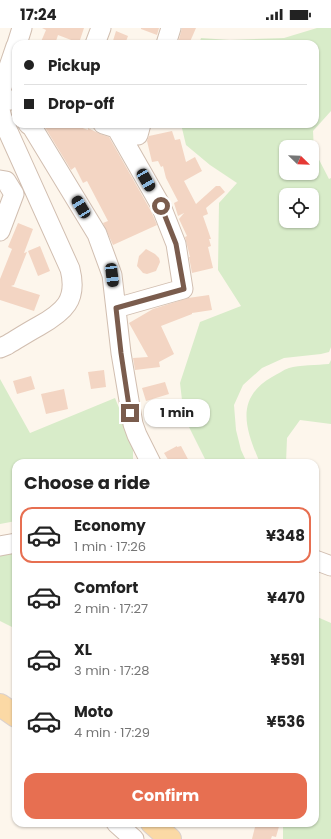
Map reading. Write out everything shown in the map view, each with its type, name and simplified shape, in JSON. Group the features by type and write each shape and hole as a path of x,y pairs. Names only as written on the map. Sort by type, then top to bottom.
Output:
{"main road":[{"path":"0,705 12,713"},
{"path":"156,827 170,839"}],"street":[{"path":"18,40 22,28"},
{"path":"96,40 100,28"},
{"path":"167,40 171,28"},
{"path":"0,93 12,57"},
{"path":"0,102 12,100"},
{"path":"0,102 12,112"},
{"path":"0,110 2,118 70,269 72,279 70,299 56,316 0,348"},
{"path":"33,128 97,234 112,275 121,353 133,424 149,459"},
{"path":"111,128 161,206 176,244 184,289 116,308"},
{"path":"116,128 138,136 140,128"},
{"path":"0,150 20,157"},
{"path":"0,180 6,181 14,194 0,231"},
{"path":"0,546 12,544"},
{"path":"319,562 331,566"},
{"path":"120,827 134,839"}],"green space":[{"path":"317,28 331,28 331,111 319,124 319,40 230,40 284,38"},
{"path":"201,38 230,40 200,40"},
{"path":"182,128 316,128 313,131 313,140 279,140 279,180 319,180 319,160 329,179 331,178 331,347 329,352 321,354 284,358 262,368 243,385 234,405 236,430 241,450 245,459 205,459 184,417 180,383 200,322 241,306 218,270 219,203 237,183 210,165 186,145"},
{"path":"331,360 331,424 300,420 287,438 286,459 258,459 251,439 246,416 252,395 260,386 272,377 287,369 298,366 329,364"},
{"path":"0,379 30,433 115,398 133,442 133,459 12,459 12,522 0,524"},
{"path":"12,552 12,627 0,621 0,553"},
{"path":"319,618 331,623 331,839 283,839 283,827 319,827"}],"building":[{"path":"42,28 84,28 80,40 71,40 58,35 56,40 42,40 46,30"},
{"path":"141,28 159,28 157,35"},
{"path":"182,28 196,28 191,40 179,40"},
{"path":"116,31 128,36 126,40 113,40"},
{"path":"45,128 83,128 88,130 88,128 109,137 151,211 157,225 113,245 103,223 108,221 87,181 83,183 75,167 71,170"},
{"path":"172,131 175,140 180,139 186,162 195,157 202,171 184,181 196,204 216,186 220,186 225,192 206,208 208,214 203,216 211,239 209,239 211,246 208,247 213,268 192,273 185,237 187,236 179,219 184,213 178,216 174,203 178,201 166,178 163,166 161,167 158,161 152,162 147,141 149,136"},
{"path":"18,223 33,229 24,253 27,252 14,285 11,286 40,295 34,311 0,300 0,279 12,249 8,247"},
{"path":"40,246 50,271 38,276 28,251"},
{"path":"146,249 155,254 159,258 160,262 156,271 147,274 143,273 137,266 139,256"},
{"path":"209,295 212,310 192,313 161,326 174,354 159,362 160,367 135,370 133,358 148,357 129,323 153,309 188,298"},
{"path":"104,370 106,387 91,389 88,372"},
{"path":"31,376 35,389 17,394 13,381"},
{"path":"165,382 169,394 146,401 142,388"},
{"path":"64,389 68,409 46,414 41,394"},
{"path":"177,446 181,446 188,459 168,459 164,453"},
{"path":"255,827 279,827 276,837 272,836 271,839 252,839"}],"route":[{"path":"130,413 116,308 184,289 176,244 161,206"}]}
